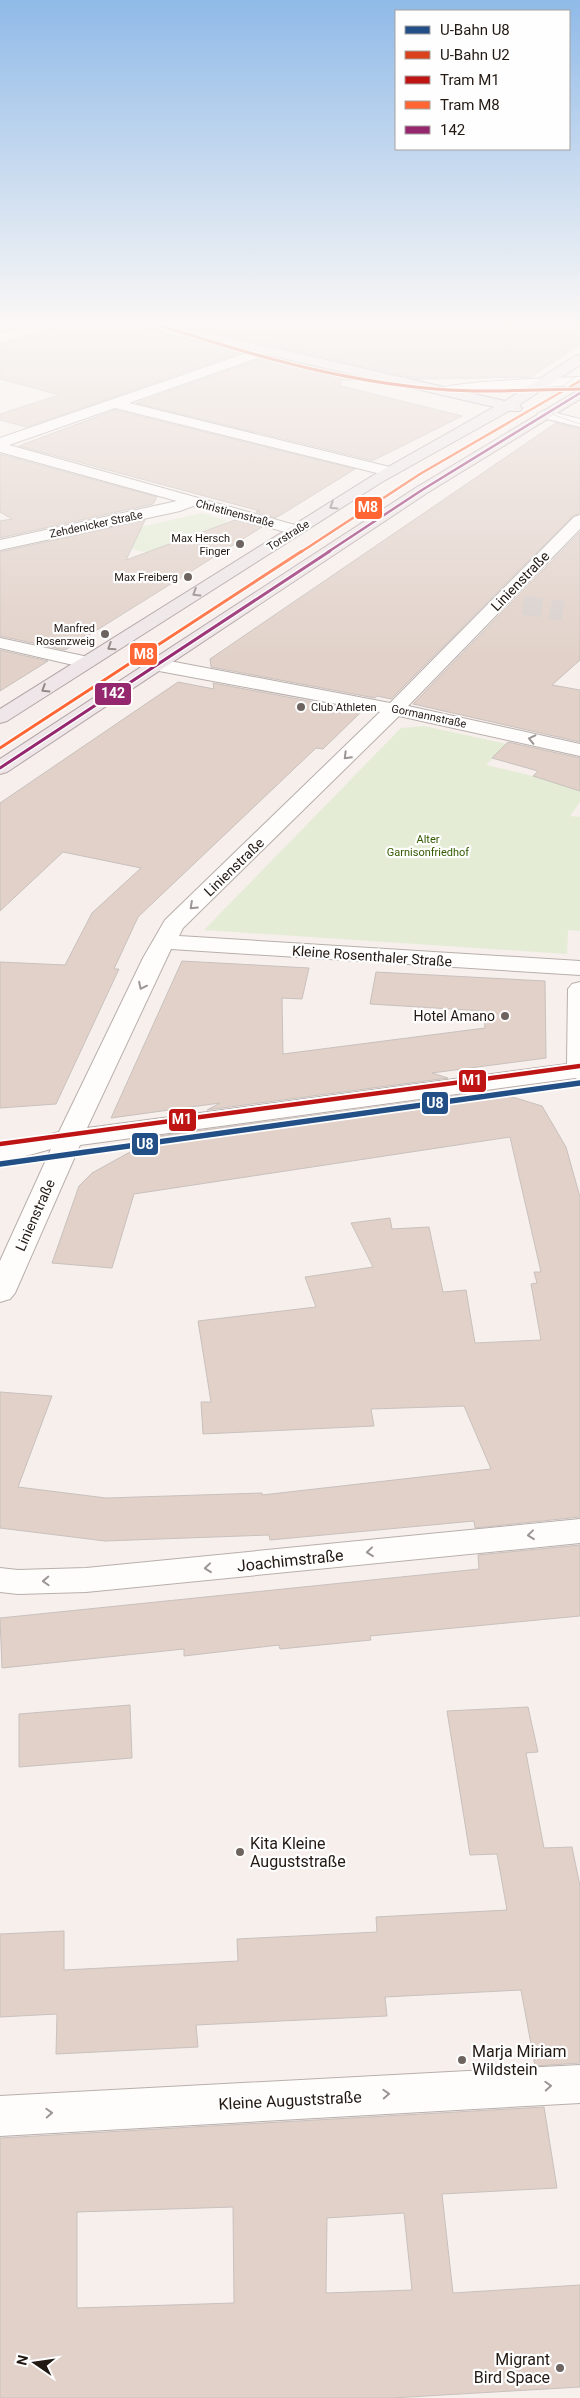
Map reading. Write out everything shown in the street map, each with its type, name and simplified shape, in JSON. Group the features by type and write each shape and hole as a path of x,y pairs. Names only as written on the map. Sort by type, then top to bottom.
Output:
{"main road":[{"name":"Torstraße","path":"0,717 390,471 453,436"},
{"path":"0,768 422,490 509,436"}],"street":[{"path":"0,443 20,436"},
{"path":"247,436 390,471"},
{"name":"Christinenstraße","path":"0,448 296,530"},
{"name":"Zehdenicker Straße","path":"0,545 180,506 191,501"},
{"name":"Linienstraße","path":"0,1293 61,1140 173,925 572,538 580,520"},
{"path":"0,642 86,662"},
{"name":"Gormannstraße","path":"159,665 394,709 580,750"},
{"name":"Kleine Rosenthaler Straße","path":"163,942 580,968"},
{"path":"580,974 580,982"},
{"path":"0,1155 61,1140 580,1071 580,989"},
{"path":"0,1136 61,1140"},
{"name":"Joachimstraße","path":"0,1580 18,1582 86,1580 580,1531"},
{"name":"Kleine Auguststraße","path":"0,2116 580,2084"}],"green space":[{"path":"202,513 228,521 196,534 192,533 179,538 177,542 174,541 151,554 91,538"},
{"name":"Alter Garnisonfriedhof","path":"424,726 507,744 486,765 580,787 580,802 570,816 580,817 580,931 568,930 567,954 204,930 401,728"}],"building":[{"path":"46,436 220,436 355,469 276,518 256,512 260,511 19,446"},
{"path":"271,436 422,436 374,460"},
{"path":"537,436 580,436 580,513 573,516 391,699 377,696 375,698 211,667 210,659"},
{"path":"0,454 157,497 153,504 0,538 0,521 12,519 0,512"},
{"path":"145,520 126,560 235,520 262,527 65,650 0,636 0,552"},
{"path":"580,532 580,660 552,685 580,690 580,742 413,704"},
{"path":"0,650 48,661 0,691"},
{"path":"178,682 214,689 213,683 362,711 323,749 316,748 138,917 114,969 119,969 56,1104 0,1108 0,962 65,965 92,913 141,868 63,852 0,911 0,803"},
{"path":"508,742 580,758 580,791 533,776 538,771 492,758"},
{"path":"182,961 309,968 302,999 282,998 283,1054 485,1028 484,1011 370,1004 376,972 545,981 546,1058 432,1073 448,1078 207,1110 220,1103 111,1118"},
{"path":"493,1091 542,1106 566,1147 580,1197 580,1517 475,1528 474,1521 270,1540 269,1535 105,1541 0,1528 0,1392 52,1396 18,1487 106,1498 262,1493 262,1495 491,1469 464,1406 371,1409 374,1426 203,1434 201,1402 211,1402 198,1321 316,1307 305,1277 373,1267 351,1223 390,1218 392,1229 429,1227 443,1292 466,1290 475,1343 541,1340 531,1284 537,1283 534,1272 541,1272 510,1137 134,1194 112,1268 52,1263 79,1186 92,1173 159,1136"},
{"path":"580,1545 580,1616 370,1636 371,1640 280,1649 279,1645 184,1656 184,1649 2,1668 0,1618 479,1569 478,1555"},
{"path":"130,1705 132,1758 19,1767 19,1714"},
{"path":"528,1707 538,1752 526,1753 544,1848 572,1847 580,1886 580,2063 535,2066 521,1990 385,1997 387,2016 196,2025 198,2047 56,2054 57,2014 0,2017 0,1934 64,1931 64,1970 238,1961 237,1939 377,1932 376,1917 507,1910 497,1854 470,1855 447,1711"},
{"path":"544,2107 557,2188 442,2194 453,2293 580,2285 580,2387 392,2398 0,2398 0,2138","holes":["233,2207 234,2303 77,2308 77,2212","404,2213 412,2290 326,2293 327,2218"]}],"tunnel":[{"path":"523,605 563,611"}],"metro line":[{"name":"U8","path":"0,1164 580,1083"}],"tram line":[{"name":"M8","path":"0,748 420,474 486,436"},
{"name":"M1","path":"0,1144 580,1066"}],"transit line":[{"name":"142","path":"0,768 422,490 510,436"}],"place":[{"name":"Max Hersch Finger","path":"240,544"},
{"name":"Max Freiberg","path":"188,577"},
{"name":"Manfred Rosenzweig","path":"105,634"},
{"name":"Club Athleten","path":"301,707"},
{"name":"Hotel Amano","path":"505,1016"},
{"name":"Kita Kleine Auguststraße","path":"240,1852"},
{"name":"Marja Miriam Wildstein","path":"462,2060"},
{"name":"Migrant Bird Space","path":"560,2368"}]}
